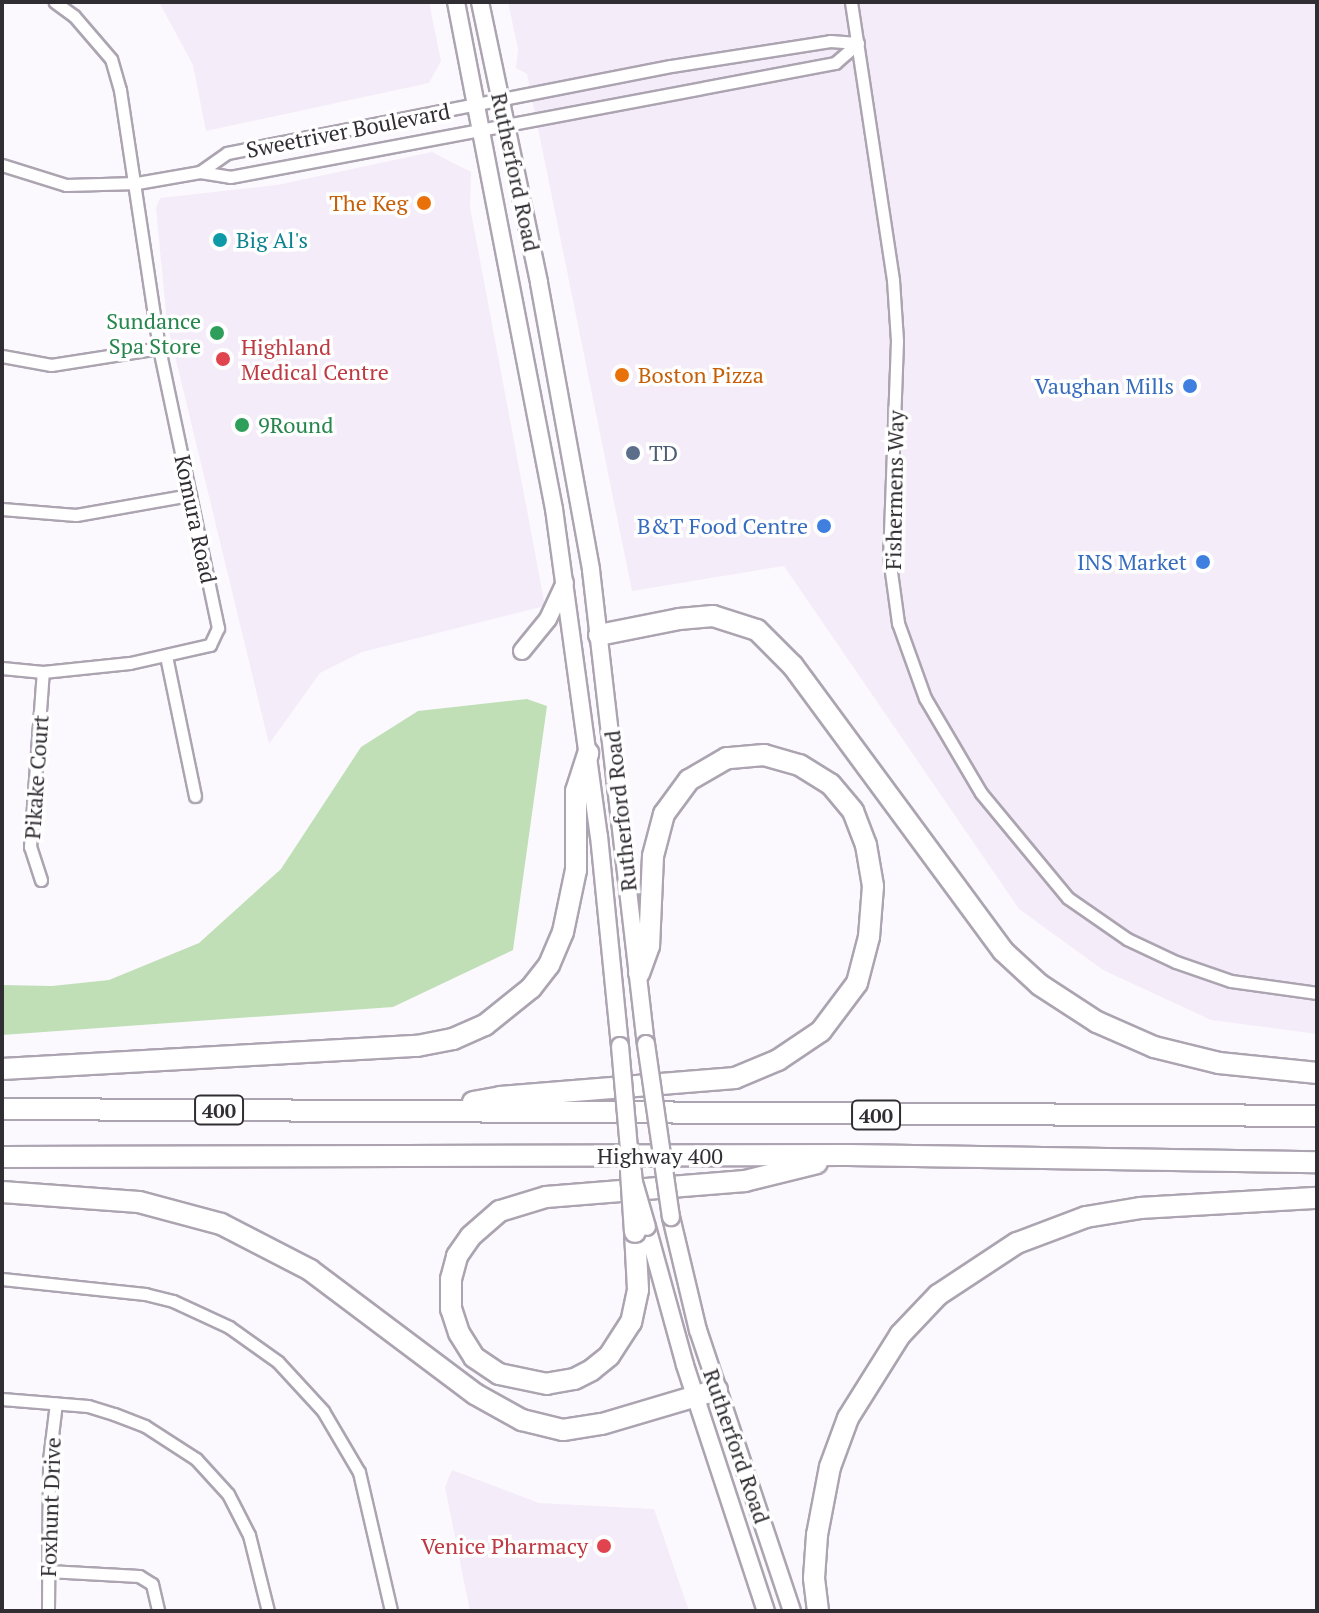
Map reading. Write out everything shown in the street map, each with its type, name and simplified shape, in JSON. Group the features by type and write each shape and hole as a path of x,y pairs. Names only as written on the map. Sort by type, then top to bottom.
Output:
{"highway":[{"path":"599,635 679,619 713,616 757,630 793,666 1003,951 1040,985 1097,1022 1154,1047 1219,1063 1317,1073"},
{"path":"2,1069 417,1046 453,1039 485,1025 531,988 549,965 563,932 576,870 576,791 588,753"},
{"path":"436,1110 500,1097 735,1078 778,1060 821,1031 857,983 869,937 873,886 866,845 853,811 830,784 799,765 764,755 727,758 689,780 664,814 660,828 653,856 649,946 639,973"},
{"name":"Highway 400","path":"2,1109 436,1110 1107,1118 1317,1116"},
{"path":"631,1172 641,1229 638,1290 631,1322 609,1356 574,1379 534,1382 499,1374 474,1357 459,1333 451,1309 451,1279 457,1256 471,1236 500,1211 558,1196 745,1181 848,1155"},
{"name":"Highway 400","path":"2,1157 848,1155 1317,1162"},
{"path":"2,1192 139,1202 221,1224 310,1270 475,1394 522,1420 563,1430 602,1424 717,1390"},
{"path":"818,1611 814,1578 817,1535 830,1467 848,1418 900,1335 938,1295 1017,1243 1086,1217 1141,1208 1317,1198"}],"main road":[{"name":"Rutherford Road","path":"456,2 575,648 620,1046 631,1172"},
{"name":"Rutherford Road","path":"480,2 539,283 591,570 646,1044 671,1217 698,1330 792,1611"},
{"path":"522,651 548,619 565,583"},
{"path":"575,648 599,635"},
{"name":"Rutherford Road","path":"641,1229 766,1611"}],"street":[{"name":"Komura Road","path":"2,668 43,672 130,663 210,645 218,628 159,348 127,119 111,59 74,16 55,2"},
{"name":"Fishermens Way","path":"851,2 893,280 897,345 889,557 898,623 925,698 981,793 1068,898 1127,939 1176,962 1231,981 1317,993"},
{"name":"Sweetriver Boulevard","path":"200,172 227,153 501,99 671,66 830,41 858,43"},
{"name":"Sweetriver Boulevard","path":"2,165 66,185 137,183 200,172 230,177 835,63 858,43"},
{"path":"2,356 15,361 51,365 159,348"},
{"path":"2,509 76,515 190,495"},
{"path":"166,656 195,796"},
{"name":"Pikake Court","path":"41,880 30,847 43,672"},
{"path":"2,1279 145,1294 173,1301 229,1327 278,1362 323,1411 359,1472 391,1611"},
{"path":"2,1399 88,1406 114,1414 145,1426 196,1459 228,1494 249,1535 268,1611"},
{"name":"Foxhunt Drive","path":"48,1611 49,1460 56,1403"},
{"path":"48,1571 139,1576 152,1584 158,1611"}],"shaded area":[{"path":"159,2 429,2 441,61 429,83 206,131 193,65"},
{"path":"508,2 1317,2 1317,1034 1211,1020 1103,970 1019,909 784,566 632,591 527,74 516,68 518,49"},
{"path":"432,152 471,172 470,207 545,606 362,652 320,673 269,744 167,323 156,208 160,198 277,185"},
{"path":"452,1470 539,1503 654,1509 689,1611 470,1611 445,1487"}],"green space":[{"path":"527,699 547,706 513,950 393,1007 2,1035 2,985 52,986 109,980 199,943 281,869 361,747 418,711"}],"place":[{"name":"The Keg","path":"424,203"},
{"name":"Big Al's","path":"220,240"},
{"name":"Sundance Spa Store","path":"217,333"},
{"name":"Highland Medical Centre","path":"223,359"},
{"name":"Boston Pizza","path":"622,375"},
{"name":"Vaughan Mills","path":"1190,386"},
{"name":"9Round","path":"242,425"},
{"name":"TD","path":"633,453"},
{"name":"B&T Food Centre","path":"824,526"},
{"name":"INS Market","path":"1203,562"},
{"name":"Venice Pharmacy","path":"604,1546"}]}
